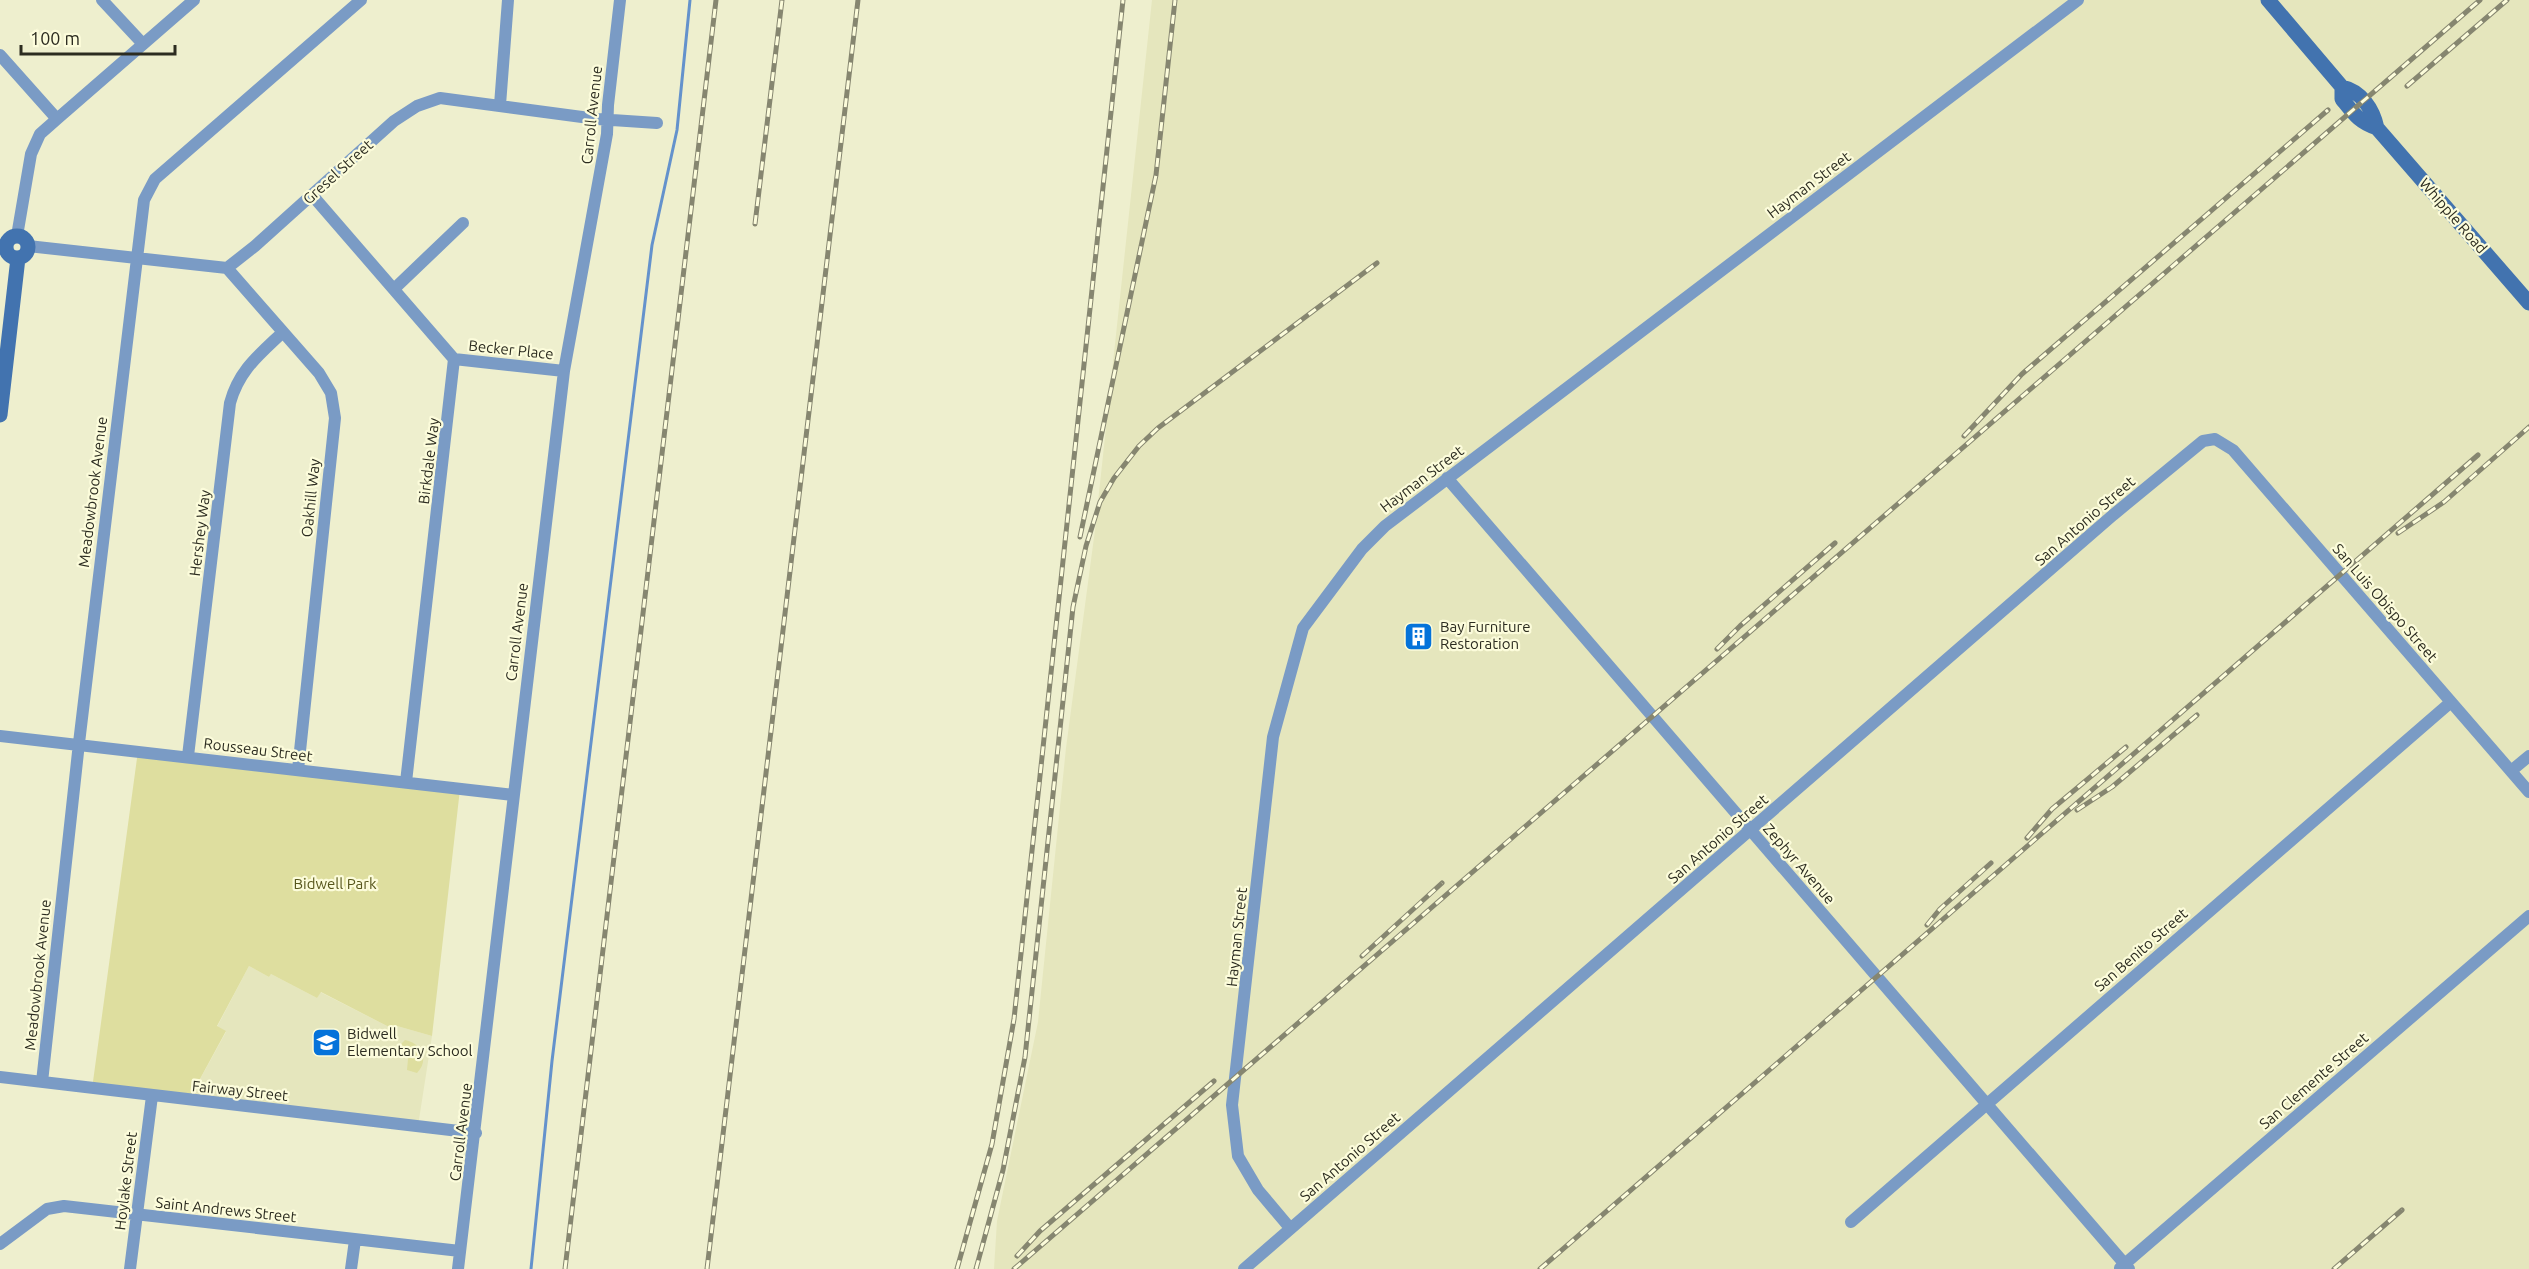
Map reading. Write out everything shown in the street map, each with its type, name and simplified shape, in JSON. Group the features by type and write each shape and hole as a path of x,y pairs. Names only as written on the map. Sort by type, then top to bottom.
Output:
{"main road":[{"name":"Whipple Road","path":"2268,0 2342,87 2354,89 2374,113 2377,128 2529,303"},
{"path":"0,415 14,245"}],"street":[{"path":"102,0 143,44"},
{"path":"194,0 40,134 31,154 14,245 226,268"},
{"name":"Meadowbrook Avenue","path":"42,1082 135,257 144,200 155,179 360,0"},
{"path":"500,105 508,0"},
{"name":"Carroll Avenue","path":"459,1269 564,371 608,134 620,0"},
{"name":"Hayman Street","path":"1290,1228 1258,1190 1238,1156 1232,1105 1273,737 1303,628 1362,549 1385,526 2078,0"},
{"path":"0,55 57,119"},
{"name":"Gresel Street","path":"226,268 394,121 417,106 440,98 657,123"},
{"path":"312,195 454,359"},
{"path":"394,290 463,223"},
{"name":"Oakhill Way","path":"226,268 319,373 331,393 335,418 298,770"},
{"name":"Hershey Way","path":"188,756 230,404 236,382 249,365 283,332"},
{"name":"Becker Place","path":"454,359 564,371"},
{"name":"Birkdale Way","path":"406,782 454,359"},
{"name":"San Luis Obispo Street","path":"2215,439 2233,450 2529,792"},
{"name":"San Antonio Street","path":"1244,1269 2192,447 2203,441 2215,439"},
{"name":"Zephyr Avenue","path":"1447,478 1987,1104 2124,1268"},
{"name":"San Benito Street","path":"1851,1222 2451,702"},
{"name":"Rousseau Street","path":"0,736 513,795"},
{"path":"2511,771 2529,756"},
{"name":"San Clemente Street","path":"2124,1268 2529,916"},
{"name":"Fairway Street","path":"0,1077 476,1133"},
{"name":"Hoylake Street","path":"130,1269 152,1096"},
{"name":"Saint Andrews Street","path":"0,1244 47,1209 64,1206 460,1251"},
{"path":"351,1269 355,1240"}],"shaded area":[{"path":"1152,0 2529,0 2529,1269 994,1269 997,1221 1038,1022 1066,748 1095,530"},
{"name":"Bidwell Elementary School","path":"249,966 269,977 271,974 317,998 320,992 389,1027 397,1026 432,1036 418,1126 188,1101 226,1032 217,1027"}],"green space":[{"name":"Bidwell Park","path":"138,751 460,789 432,1036 397,1026 389,1027 321,992 317,998 271,974 269,977 249,966 217,1026 226,1031 188,1101 92,1089"},
{"path":"405,1040 419,1048 422,1053 423,1063 417,1073 407,1070 408,1059 400,1045"}],"waterway":[{"path":"531,1269 552,1061 652,245 677,130 690,0"}],"railway":[{"path":"565,1269 716,0"},
{"path":"755,224 782,0"},
{"path":"707,1269 858,0"},
{"path":"957,1269 992,1144 1014,1019 1123,0"},
{"path":"1080,537 1156,175 1175,0"},
{"path":"1014,1269 2480,0"},
{"path":"2407,86 2507,0"},
{"path":"1964,436 2022,374 2328,110"},
{"path":"976,1269 1003,1170 1025,1057 1073,607 1086,546 1100,502 1114,478 1139,446 1158,428 1377,263"},
{"path":"2398,533 2444,502 2529,427"},
{"path":"1540,1269 2478,455"},
{"path":"1717,649 1835,543"},
{"path":"2077,810 2112,787 2197,715"},
{"path":"2027,838 2052,809 2126,747"},
{"path":"1927,925 1940,909 1991,863"},
{"path":"1362,956 1442,883"},
{"path":"1017,1256 1040,1231 1214,1081"},
{"path":"2334,1269 2402,1210"}],"place":[{"name":"Bay Furniture Restoration","path":"1419,636"},
{"name":"Bidwell Elementary School","path":"326,1043"}]}
